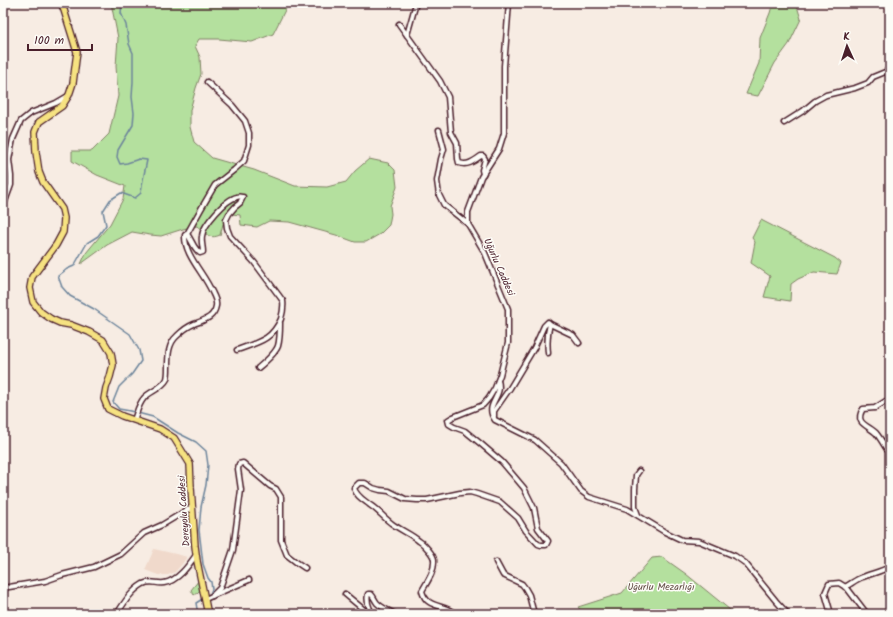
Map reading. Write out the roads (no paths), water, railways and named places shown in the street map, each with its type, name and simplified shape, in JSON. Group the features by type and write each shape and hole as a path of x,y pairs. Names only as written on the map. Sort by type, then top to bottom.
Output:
{"main road":[{"path":"61,3 77,52 73,83 69,95"},
{"name":"Dereyolu Caddesi","path":"69,95 62,106 39,122 35,132 39,172 43,182 62,209 64,218 63,232 56,245 32,277 30,288 33,302 41,312 50,319 89,332 103,340 111,353 113,365 104,399 108,409 122,416 135,418 160,429 174,438 183,451 190,464 196,554 207,610 210,614"}],"street":[{"path":"407,35 416,3"},
{"path":"468,224 468,212 483,174 499,149 504,133 504,66 509,3"},
{"path":"400,24 440,81 448,97 451,132 457,143 459,163 468,164 483,156 485,160 482,170 483,174"},
{"path":"784,123 826,95 855,88 868,83 873,76 890,70"},
{"path":"135,418 137,408 144,398 162,386 167,379 168,354 170,345 176,336 193,325 207,320 214,312 216,305 216,300 208,282 186,247 185,235 187,234 215,185 244,161 249,145 249,133 245,121 232,105 207,82"},
{"path":"3,207 11,185 9,160 13,139 21,121 31,113 56,103 69,95"},
{"name":"Uğurlu Caddesi","path":"439,130 444,149 437,181 439,195 444,205 468,224 486,253 508,309 508,343 498,380"},
{"path":"187,234 191,238 198,252 203,252 202,236 211,219 225,203 238,196 244,197 240,204 229,214 226,220 227,228 230,236 254,262 283,301 284,309 278,326 272,334 265,339 237,350"},
{"path":"258,368 278,347 280,320"},
{"path":"494,418 494,411 510,388 534,348 544,326 548,322 573,335 579,343"},
{"path":"548,353 547,341 550,324"},
{"path":"498,380 499,388 492,404 492,416 535,440 561,463 581,491 589,497 627,509 665,532 682,540 699,541 735,556 744,563 788,614"},
{"path":"455,614 452,610 431,604 425,599 422,591 434,568 434,558 428,550 420,541 398,529 371,505 358,496 354,488 359,483 365,483 373,488 389,491 406,499 417,500 470,492 477,494 500,502 518,518 526,531 535,541 541,545 546,545 548,541 538,528 534,508 524,488 502,462 481,444 465,432 449,424 448,420 453,417 483,405 495,388 498,380"},
{"path":"890,401 886,401 875,408 863,409 860,417 863,423 869,426 876,433 890,454"},
{"path":"212,596 220,588 233,550 241,490 238,469 239,464 243,463 270,486 276,489 281,497 281,540 287,555 305,568"},
{"path":"638,516 634,507 636,475 639,472"},
{"path":"3,588 44,581 62,574 94,567 121,554 144,533 162,525 192,507"},
{"path":"117,614 131,593 138,587 144,583 164,583 171,581 191,563 196,554"},
{"path":"496,562 503,575 522,584 525,588 529,595 534,614"},
{"path":"845,587 861,578 885,570 890,566"},
{"path":"205,600 249,580"},
{"path":"831,614 825,593 829,584 840,583 867,614"},
{"path":"345,594 370,614"},
{"path":"370,614 367,599 368,594 374,596 377,602 386,610 395,614"}],"waterway":[{"path":"122,3 121,13 126,25 129,44 133,53 132,97 134,113 133,125 118,150 117,157 120,164 139,159 147,160 141,193 135,198 121,193 110,200 103,211 106,225 98,236 87,243 74,266 58,276 62,287 70,296 94,309 130,334 139,350 141,361 132,374 119,387 113,402 119,409 153,417 178,433 196,442 206,451 208,465 199,530 203,564 211,582 212,589 210,594 207,596"},
{"path":"201,614 197,609 196,603 204,598"}],"park label":[{"name":"Uğurlu Mezarlığı","path":"661,587"}]}
